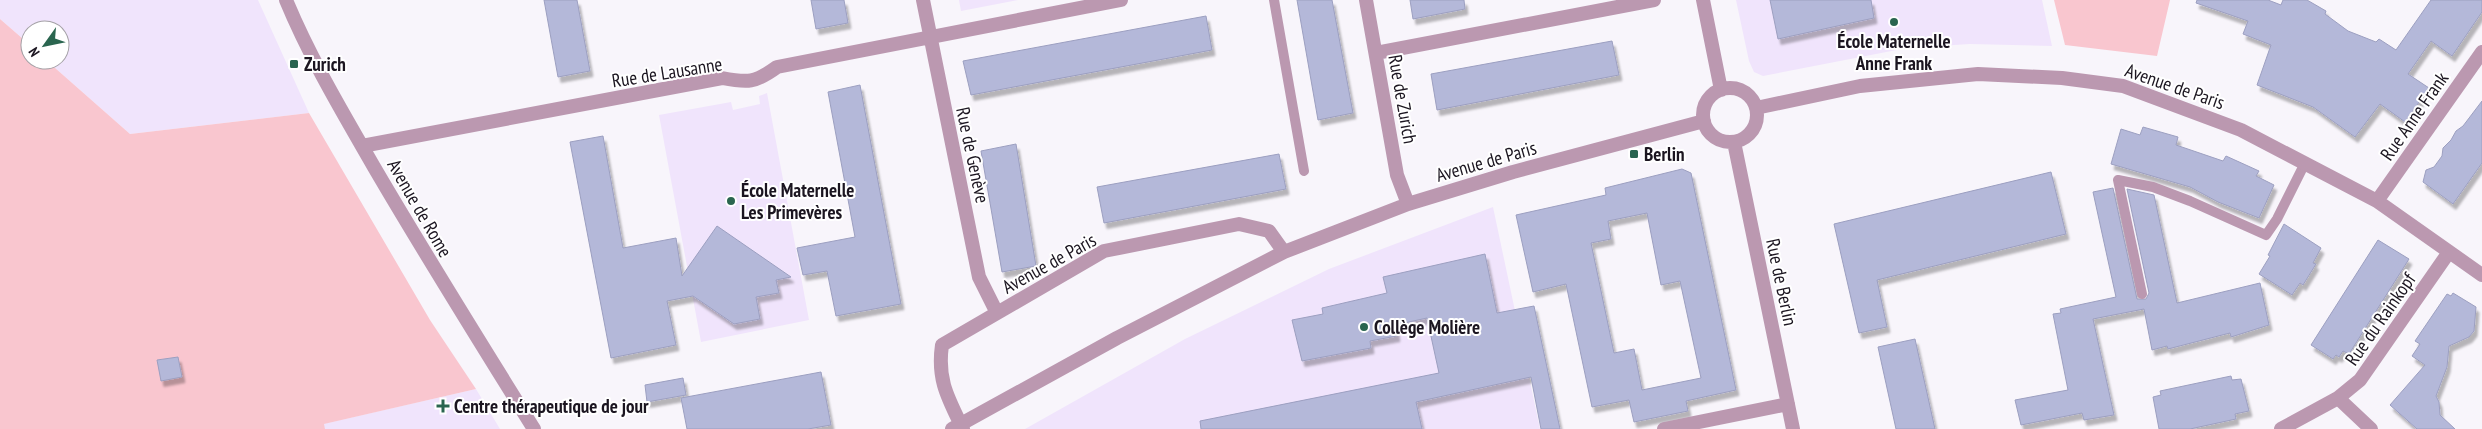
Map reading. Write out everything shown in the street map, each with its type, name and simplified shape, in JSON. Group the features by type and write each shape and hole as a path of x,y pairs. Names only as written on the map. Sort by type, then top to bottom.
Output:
{"street":[{"name":"Avenue de Rome","path":"286,0 309,50 362,146 430,262 534,429"},
{"name":"Rue de Genève","path":"923,0 979,277 997,313"},
{"name":"Rue de Lausanne","path":"362,146 722,78 740,81 760,80 777,67 1121,0"},
{"name":"Rue de Zurich","path":"1366,0 1397,176 1408,204"},
{"path":"1376,53 1654,0"},
{"path":"1702,0 1721,90"},
{"name":"Rue Anne Frank","path":"2377,201 2482,52"},
{"name":"Avenue de Paris","path":"1756,108 1860,86 1978,74 2062,78 2123,86 2242,130 2305,163 2377,201 2482,275"},
{"path":"1731,88 1741,90 1749,96 1756,108 1754,127 1747,136 1734,142 1720,140 1710,134 1704,121 1705,104 1710,96 1721,90 1731,88"},
{"name":"Avenue de Paris","path":"1284,252 1269,231 1239,224 1104,251 942,345 939,367 959,427 1117,338 1284,252 1408,204 1513,172 1704,121"},
{"name":"Rue de Berlin","path":"1734,142 1793,429"},
{"name":"Rue du Rainkopf","path":"2281,429 2338,398 2360,380 2449,252"},
{"path":"2338,398 2371,429"},
{"path":"1664,429 1788,404"}],"lane":[{"path":"1274,0 1304,171"},
{"path":"2142,294 2118,180 2153,187 2172,194 2266,235 2277,219 2305,163"}],"shaded area":[{"path":"0,0 258,0 309,113 130,134 57,70 70,70 70,20 20,20 20,36 0,19"},
{"path":"959,0 1018,0 961,11"},
{"name":"École Maternelle Anne Frank","path":"1736,0 2042,0 2052,46 1970,44 1907,48 1763,76 1754,72 1749,61"},
{"path":"2054,0 2170,0 2157,56 2065,45"},
{"path":"0,19 20,36 20,70 57,70 130,134 309,113 430,320 476,389 324,424 325,429 0,429"},
{"name":"École Maternelle Les Primevères","path":"767,93 809,320 701,342 659,115 731,102 733,110 760,104 759,96"},
{"name":"Collège Molière","path":"1493,207 1540,429 1025,429 1185,339 1329,269"},
{"name":"Centre thérapeutique de jour","path":"476,389 500,429 325,429 323,424"}],"building":[{"path":"544,0 577,0 590,71 558,77"},
{"path":"811,0 844,0 848,23 816,29"},
{"path":"1297,0 1332,0 1353,113 1318,120"},
{"path":"1410,0 1464,0 1465,9 1413,19"},
{"path":"1770,0 1871,0 1874,18 1778,39"},
{"path":"2197,0 2268,0 2281,5 2283,0 2307,0 2326,11 2325,14 2348,31 2376,42 2379,39 2396,50 2431,0 2482,0 2482,12 2452,56 2431,41 2408,74 2429,88 2405,122 2380,104 2355,137 2313,107 2257,85 2271,45 2243,34 2248,21 2196,3"},
{"path":"1206,16 1212,50 971,95 963,61"},
{"path":"1612,41 1619,75 1437,110 1431,74"},
{"path":"860,85 901,304 836,316 827,271 803,275 797,248 855,237 828,92"},
{"path":"2482,101 2482,163 2453,204 2423,182 2426,170 2434,167 2442,156 2443,148"},
{"path":"2143,127 2178,137 2176,145 2223,161 2226,156 2259,171 2256,176 2274,185 2259,218 2218,202 2190,187 2111,164 2121,129 2140,135"},
{"path":"603,136 623,248 676,238 682,276 717,226 791,277 776,280 779,293 756,297 760,319 734,324 693,296 667,301 676,345 611,358 570,142"},
{"path":"1016,144 1036,266 1002,272 981,151"},
{"path":"1279,154 1286,189 1104,223 1097,187"},
{"path":"1682,169 1691,173 1736,390 1686,401 1688,411 1634,422 1629,400 1592,407 1566,284 1533,292 1516,215 1606,195 1605,188","holes":["1647,213 1661,285 1680,281 1701,378 1642,390 1634,349 1614,353 1591,243 1611,239 1608,221"]},
{"path":"2051,172 2066,234 1877,280 1887,327 1859,333 1834,224"},
{"path":"2113,188 2137,299 2146,299 2149,293 2127,189 2154,195 2177,303 2260,283 2269,325 2231,337 2230,333 2168,349 2167,346 2152,350 2144,309 2093,319 2114,415 2084,420 2082,413 2021,425 2015,400 2068,390 2053,314 2061,313 2060,309 2116,297 2093,192"},
{"path":"2284,224 2321,248 2313,263 2316,264 2303,285 2300,283 2292,295 2259,274 2270,256 2268,255"},
{"path":"2378,240 2409,259 2349,354 2343,351 2339,357 2336,355 2333,359 2311,345"},
{"path":"1485,254 1497,313 1534,306 1560,429 1541,429 1531,377 1416,402 1422,429 1201,429 1200,421 1439,373 1427,318 1395,325 1397,336 1370,341 1371,348 1302,361 1292,320 1323,314 1322,308 1387,293 1383,277"},
{"path":"2453,293 2476,307 2474,331 2469,337 2449,346 2447,367 2436,396 2439,402 2440,415 2455,429 2417,429 2390,405 2425,365 2412,356 2420,344 2415,341 2447,294 2451,296"},
{"path":"1915,339 1935,429 1896,429 1878,347"},
{"path":"178,357 182,377 161,381 157,360"},
{"path":"821,372 831,425 808,429 687,429 681,398"},
{"path":"2231,376 2232,380 2241,379 2249,411 2235,414 2236,419 2190,429 2159,429 2153,397 2161,395 2160,391"},
{"path":"683,378 686,395 647,402 645,385"}],"place":[{"name":"École Maternelle Anne Frank","path":"1894,22"},
{"name":"Zurich","path":"294,64"},
{"name":"Berlin","path":"1634,154"},
{"name":"École Maternelle Les Primevères","path":"731,201"},
{"name":"Collège Molière","path":"1364,327"},
{"name":"Centre thérapeutique de jour","path":"443,406"}]}
